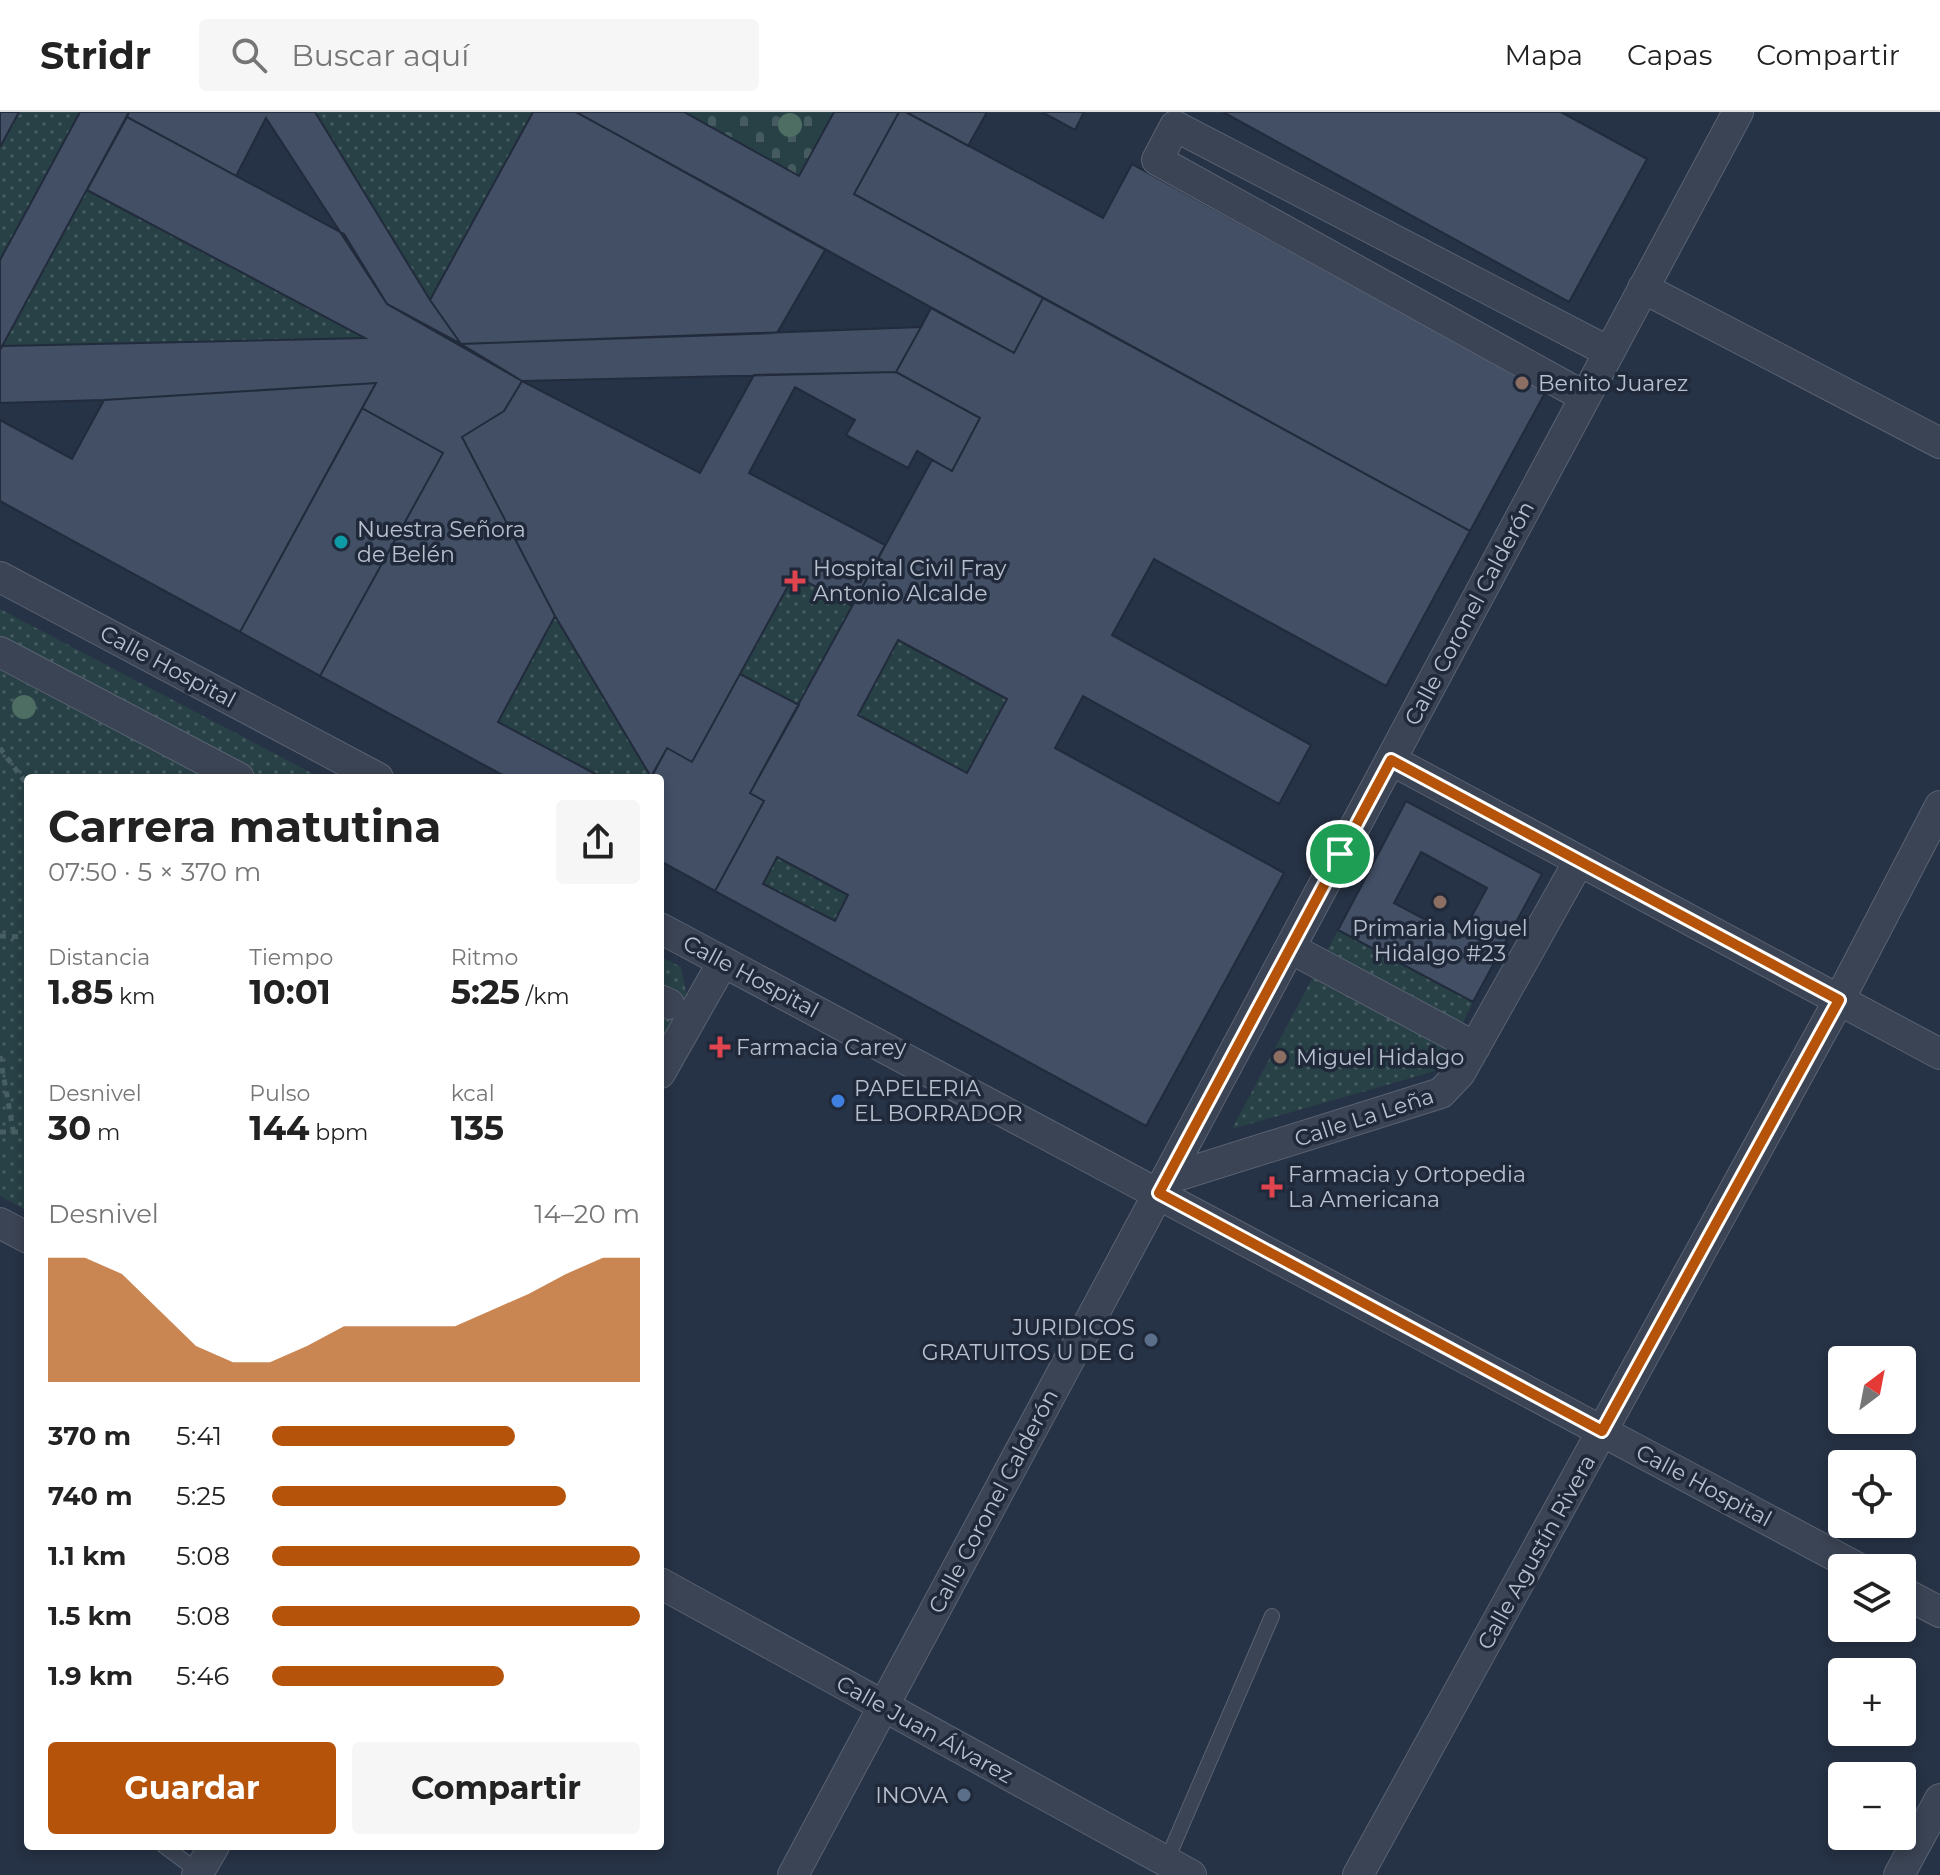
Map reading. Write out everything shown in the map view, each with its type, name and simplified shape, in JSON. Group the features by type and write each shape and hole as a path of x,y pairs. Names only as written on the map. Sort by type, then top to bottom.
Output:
{"street":[{"name":"Calle Coronel Calderón","path":"793,1875 1738,112"},
{"path":"1585,397 1157,160 1175,126 1609,352"},
{"path":"1643,288 1940,443"},
{"name":"Calle Hospital","path":"0,577 370,774"},
{"path":"0,652 231,774"},
{"path":"1391,760 1940,1054"},
{"name":"Calle Agustín Rivera","path":"1358,1875 1839,1000 1940,806"},
{"name":"Calle La Leña","path":"1163,1186 1441,1093 1452,1085 1579,861"},
{"name":"Calle Hospital","path":"664,930 1163,1186 1602,1431 1832,1554"},
{"path":"1290,948 1475,1047"},
{"path":"664,1066 723,962"},
{"path":"0,1223 24,1236"},
{"name":"Calle Juan Álvarez","path":"664,1588 1178,1868"},
{"path":"1916,1599 1940,1612"},
{"path":"1899,1875 1940,1799"},
{"path":"198,1874 212,1850"}],"lane":[{"path":"1178,1868 1272,1616"},
{"path":"169,1850 198,1874"}],"path":[{"path":"0,748 24,781"},
{"path":"0,936 24,937"},
{"path":"0,1056 13,1130"},
{"path":"0,1132 24,1131"}],"green space":[{"path":"19,112 80,112 0,260 0,147"},
{"path":"315,112 533,112 430,300"},
{"path":"684,112 834,112 799,176"},
{"path":"87,190 365,338 2,346"},
{"path":"794,575 852,606 799,705 740,674"},
{"path":"0,609 313,774 24,774 24,1209 0,1196"},
{"path":"555,616 649,774 596,774 498,722"},
{"path":"898,640 1007,699 967,773 858,715"},
{"path":"777,857 848,895 835,921 763,884"},
{"path":"1338,930 1473,1002 1439,1070 1232,1129"},
{"path":"664,958 681,967 689,1006 664,1050"}],"building":[{"path":"0,112 19,112 0,147"},
{"path":"80,112 129,112 0,350 0,260"},
{"path":"129,112 315,112 430,300 461,344 387,304 266,118 236,176 127,117"},
{"path":"533,112 576,112 825,250 777,333 461,344 430,300"},
{"path":"576,112 684,112 799,176 834,112 899,112 854,194 1043,298 1014,353"},
{"path":"899,112 906,112 1103,218 1132,164 1546,391 1470,531 854,194"},
{"path":"906,112 987,112 968,146"},
{"path":"1042,112 1084,112 1075,130"},
{"path":"1223,112 1561,112 1647,159 1569,302"},
{"path":"127,117 344,234 387,304 522,381 504,411 462,437 555,616 498,722 596,774 501,774 320,676 443,453 362,408 376,383 104,400 0,403 2,346 365,338 87,190"},
{"path":"1043,298 1470,531 1386,686 1154,559 1112,635 1311,745 1279,804 1083,696 1055,748 1284,873 1146,1126 715,891 764,801 750,793 932,460 952,471 980,418 896,372 931,308 1014,353","holes":["898,640 1007,699 967,773 858,715","777,857 848,895 835,921 763,884"]},
{"path":"921,327 896,372 522,381 461,344"},
{"path":"896,372 980,418 952,471 917,451 908,468 846,435 855,420 795,387 749,473 885,545 852,606 794,575 692,762 667,748 653,774 649,774 555,616 462,437 504,411 522,381 700,473 754,375"},
{"path":"376,383 240,632 0,501 0,420 72,459 104,400"},
{"name":"Nuestra Señora de Belén","path":"362,408 443,453 320,676 240,632"},
{"path":"740,674 799,705 750,793 764,801 715,891 664,863 664,774 653,774 667,748 692,762"},
{"name":"Primaria Miguel Hidalgo #23","path":"1406,801 1542,874 1473,1002 1338,930","holes":["1421,852 1487,888 1460,938 1394,903"]}],"place":[{"name":"Benito Juarez","path":"1522,383"},
{"name":"Nuestra Señora de Belén","path":"341,542"},
{"name":"Hospital Civil Fray Antonio Alcalde","path":"795,581"},
{"name":"Primaria Miguel Hidalgo #23","path":"1440,902"},
{"name":"Farmacia Carey","path":"720,1047"},
{"name":"Miguel Hidalgo","path":"1280,1057"},
{"name":"PAPELERIA EL BORRADOR","path":"838,1101"},
{"name":"Farmacia y Ortopedia La Americana","path":"1272,1187"},
{"name":"JURIDICOS GRATUITOS U DE G","path":"1151,1340"},
{"name":"INOVA","path":"964,1795"}],"route":[{"path":"1391,760 1839,1000 1602,1431 1159,1193 1340,854 1391,760"}]}
